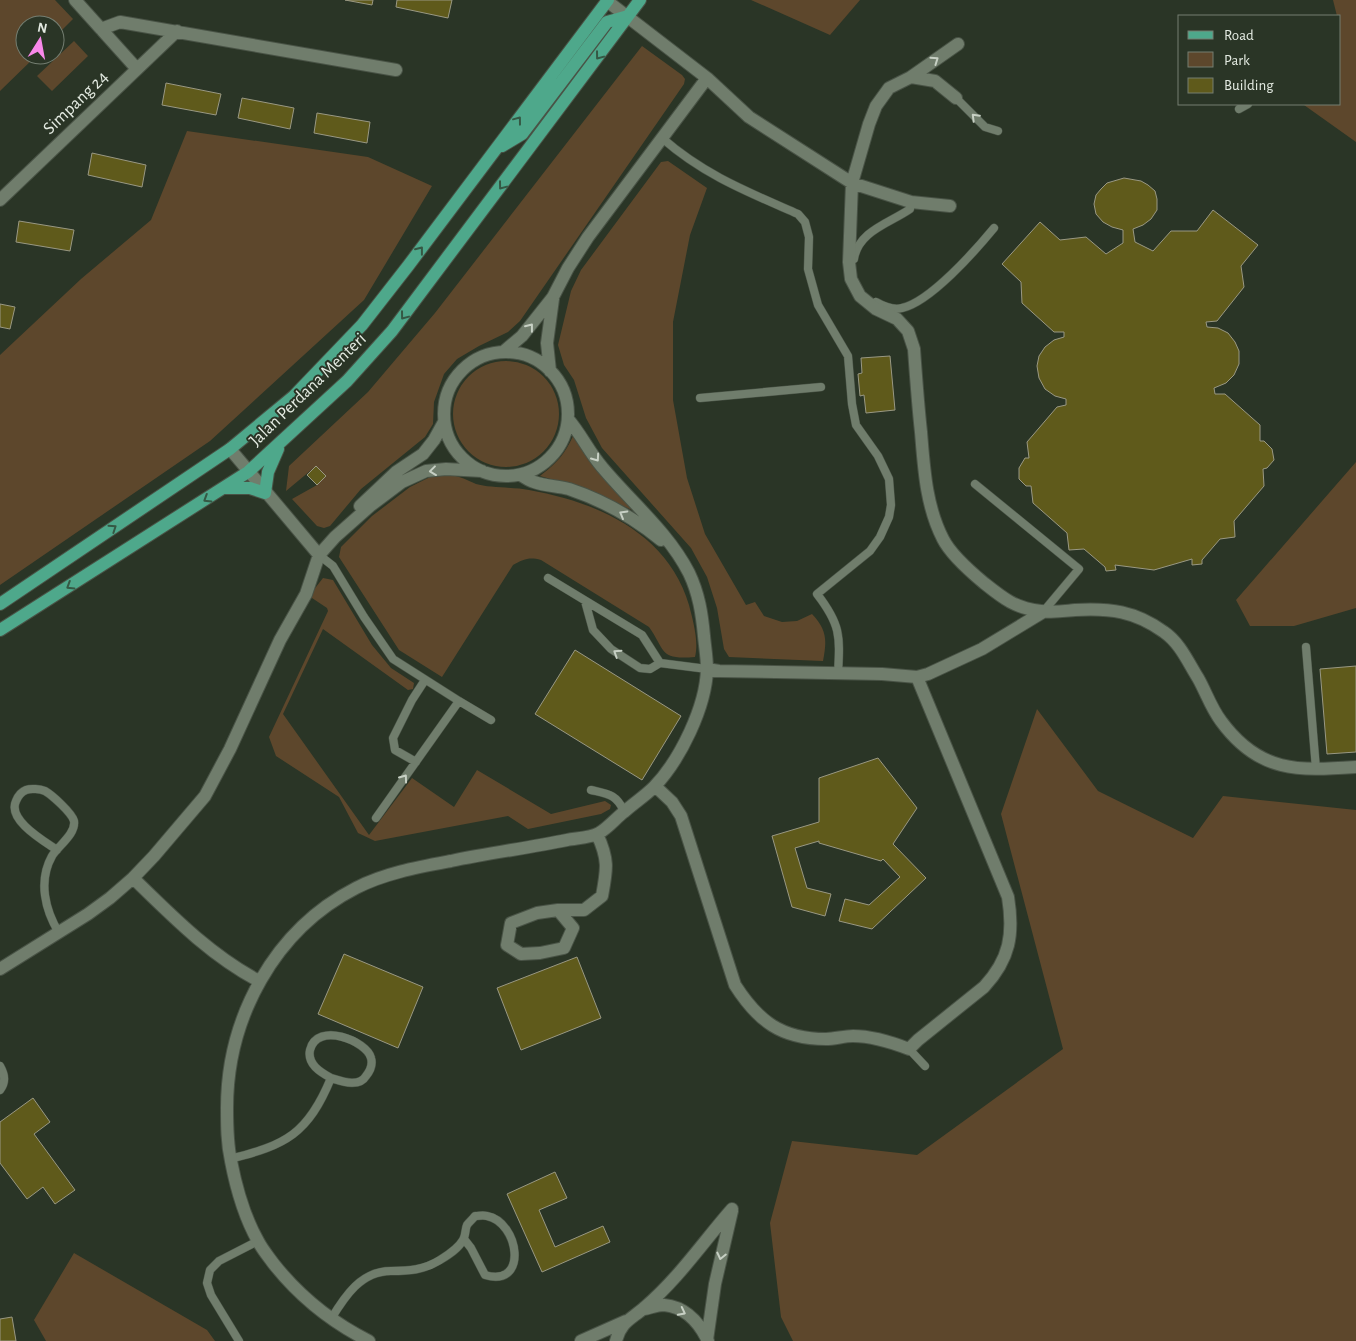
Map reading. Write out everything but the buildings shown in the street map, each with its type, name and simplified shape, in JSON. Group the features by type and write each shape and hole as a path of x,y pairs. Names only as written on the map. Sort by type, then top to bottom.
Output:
{"main road":[{"name":"Jalan Perdana Menteri","path":"0,604 230,450 294,396 362,325 608,0"},
{"name":"Jalan Perdana Menteri","path":"0,630 248,472 347,381 392,331 640,0"},
{"path":"496,149 522,134 607,22 628,16"},
{"path":"224,488 250,488 265,493 268,472 282,442"}],"street":[{"path":"75,0 137,69"},
{"path":"608,0 706,78 749,117 852,184 911,202 950,206"},
{"path":"101,29 120,22 396,70"},
{"name":"Simpang 24","path":"0,200 177,32"},
{"path":"958,44 911,76 889,88 876,106 852,184 849,262 852,279 860,296 876,309 897,319 908,331 914,349 923,465 929,502 944,540 971,572 1000,596 1018,607 1043,612 1099,609 1122,612 1144,620 1166,633 1182,650 1220,720 1238,740 1262,759 1290,768 1356,767"},
{"path":"911,76 934,81 956,98"},
{"path":"503,352 522,336 554,297 568,268 588,237 706,78"},
{"path":"550,371 547,342 554,297"},
{"path":"0,968 88,914 133,878 205,796 230,749 280,640 306,594 319,555 335,538 370,506 402,482 426,471 446,469 482,471 501,476 520,475 538,467 553,455 564,438 568,419 567,401 561,385 550,371 536,361 520,354 503,352 483,357 466,367 452,382 445,401 444,422 450,442 463,460 482,471"},
{"path":"368,1341 350,1332 307,1301 287,1281 258,1242 241,1198 230,1159 227,1133 227,1088 232,1053 238,1030 259,981 276,956 301,928 328,906 357,887 386,876 425,866 597,834 655,786 679,753 695,723 705,686 707,669 701,606 689,574 656,526 595,459 579,431 568,419"},
{"path":"335,538 363,502 396,472 423,454 434,440 444,422"},
{"path":"230,450 319,555"},
{"path":"520,475 533,482 568,489 620,512 648,529 676,553"},
{"path":"707,669 719,671 882,674 916,677 928,674 982,649 1043,612"},
{"path":"655,786 672,802 681,816 732,978 748,1006 763,1020 776,1028 794,1035 827,1039 853,1036 875,1038 909,1049 994,977 1007,952 1011,934 1008,897 916,677"},
{"path":"558,910 572,928 564,948 540,953 520,954 507,945 511,923 537,913 558,910 584,910 602,896 606,873 605,852 597,834"},
{"path":"133,878 191,933 234,966 259,981"},
{"path":"580,1341 627,1320 644,1309 684,1270 732,1209 715,1284 708,1341"},
{"path":"644,1309 664,1305 683,1310 698,1322 708,1341"},
{"path":"616,1341 627,1320"}],"lane":[{"path":"956,98 985,127 998,131"},
{"path":"1239,109 1246,105"},
{"path":"662,138 713,175 798,214 805,222 809,237 808,268 812,288 818,305 848,356 852,404 856,425 878,456 889,479 889,517 880,537 870,551 816,594 835,621 840,639 838,674"},
{"path":"911,202 910,209 868,234 855,250 853,268 861,288 868,298 882,306 899,309 915,304 928,295 974,252 994,228"},
{"path":"700,398 821,386"},
{"path":"975,484 1079,569 1043,612"},
{"path":"319,555 333,566 364,617 393,659 491,720"},
{"path":"548,578 642,635 660,663"},
{"path":"586,601 593,630 611,649 640,668 650,669 660,663 707,669"},
{"path":"1306,647 1316,769"},
{"path":"416,762 395,750 393,738 412,700 425,680"},
{"path":"376,818 459,701"},
{"path":"57,850 26,828 17,816 14,804 18,795 26,790 35,788 45,791 68,811 74,821 72,831 57,850 47,868 44,882 45,900 50,918 59,933"},
{"path":"591,790 611,795 620,802 624,811"},
{"path":"326,1035 337,1035 361,1046 372,1058 371,1068 365,1079 355,1083 331,1078 319,1072 312,1063 309,1054 316,1038 326,1035"},
{"path":"909,1049 925,1066"},
{"path":"0,1066 4,1073 4,1084 0,1090"},
{"path":"230,1159 273,1147 292,1136 309,1118 322,1098 331,1078"},
{"path":"331,1319 346,1295 359,1281 376,1273 389,1270 422,1269 439,1261 455,1250 464,1239 467,1225 475,1216 486,1215 496,1219 505,1227 515,1248 511,1271 502,1277 485,1275 471,1248 464,1239"},
{"path":"239,1341 211,1295 208,1283 210,1270 219,1262 258,1242"}],"green space":[{"path":"0,0 55,0 73,19 65,27 65,15 15,15 15,65 27,65 0,91"},
{"path":"751,0 860,0 830,35"},
{"path":"1333,0 1356,0 1356,142 1304,105 1341,105 1341,15 1337,15"},
{"path":"74,41 88,56 52,91 37,76 49,65 65,65 65,50"},
{"path":"642,46 682,75 685,79 684,84 520,321 508,332 457,359 444,374 434,402 433,424 425,437 361,489 330,526 324,528 317,526 292,499 317,485 326,476 316,466 286,491 289,466 368,392 435,313"},
{"path":"187,131 368,157 432,186 364,300 210,441 0,585 0,355 81,279 151,220"},
{"path":"668,161 707,188 690,235 673,322 673,400 687,478 705,534 746,605 755,602 764,616 782,622 797,621 812,614 821,625 825,636 823,661 729,657 724,649 717,608 707,577 691,548 602,448 586,418 574,380 564,365 558,345 571,291 581,270 661,162"},
{"path":"506,361 526,365 544,376 555,394 559,414 555,434 544,452 526,463 506,467 486,463 468,452 457,434 453,414 457,394 468,376 486,365"},
{"path":"574,434 588,459 632,510 582,488 540,476 560,458"},
{"path":"1356,462 1356,608 1294,626 1250,626 1236,600"},
{"path":"451,475 481,485 555,495 604,513 627,525 647,540 665,558 679,580 694,624 696,638 695,657 683,658 669,655 662,648 649,627 541,560 533,559 524,560 513,565 442,677 399,650 339,557 341,547 372,516 410,487 430,477"},
{"path":"323,578 333,580 372,645 391,668 414,683 413,689 408,690 323,629 283,714 369,835 412,778 454,807 477,770 551,814 605,801 611,805 610,809 601,814 528,829 508,816 375,841 358,833 339,797 276,756 269,737 328,611 327,608 309,596"},
{"path":"1037,709 1098,791 1193,838 1223,796 1356,810 1356,1341 793,1341 781,1317 770,1223 792,1141 917,1155 1063,1049 1001,814"},
{"path":"74,1253 207,1330 215,1341 46,1341 34,1320"}]}
